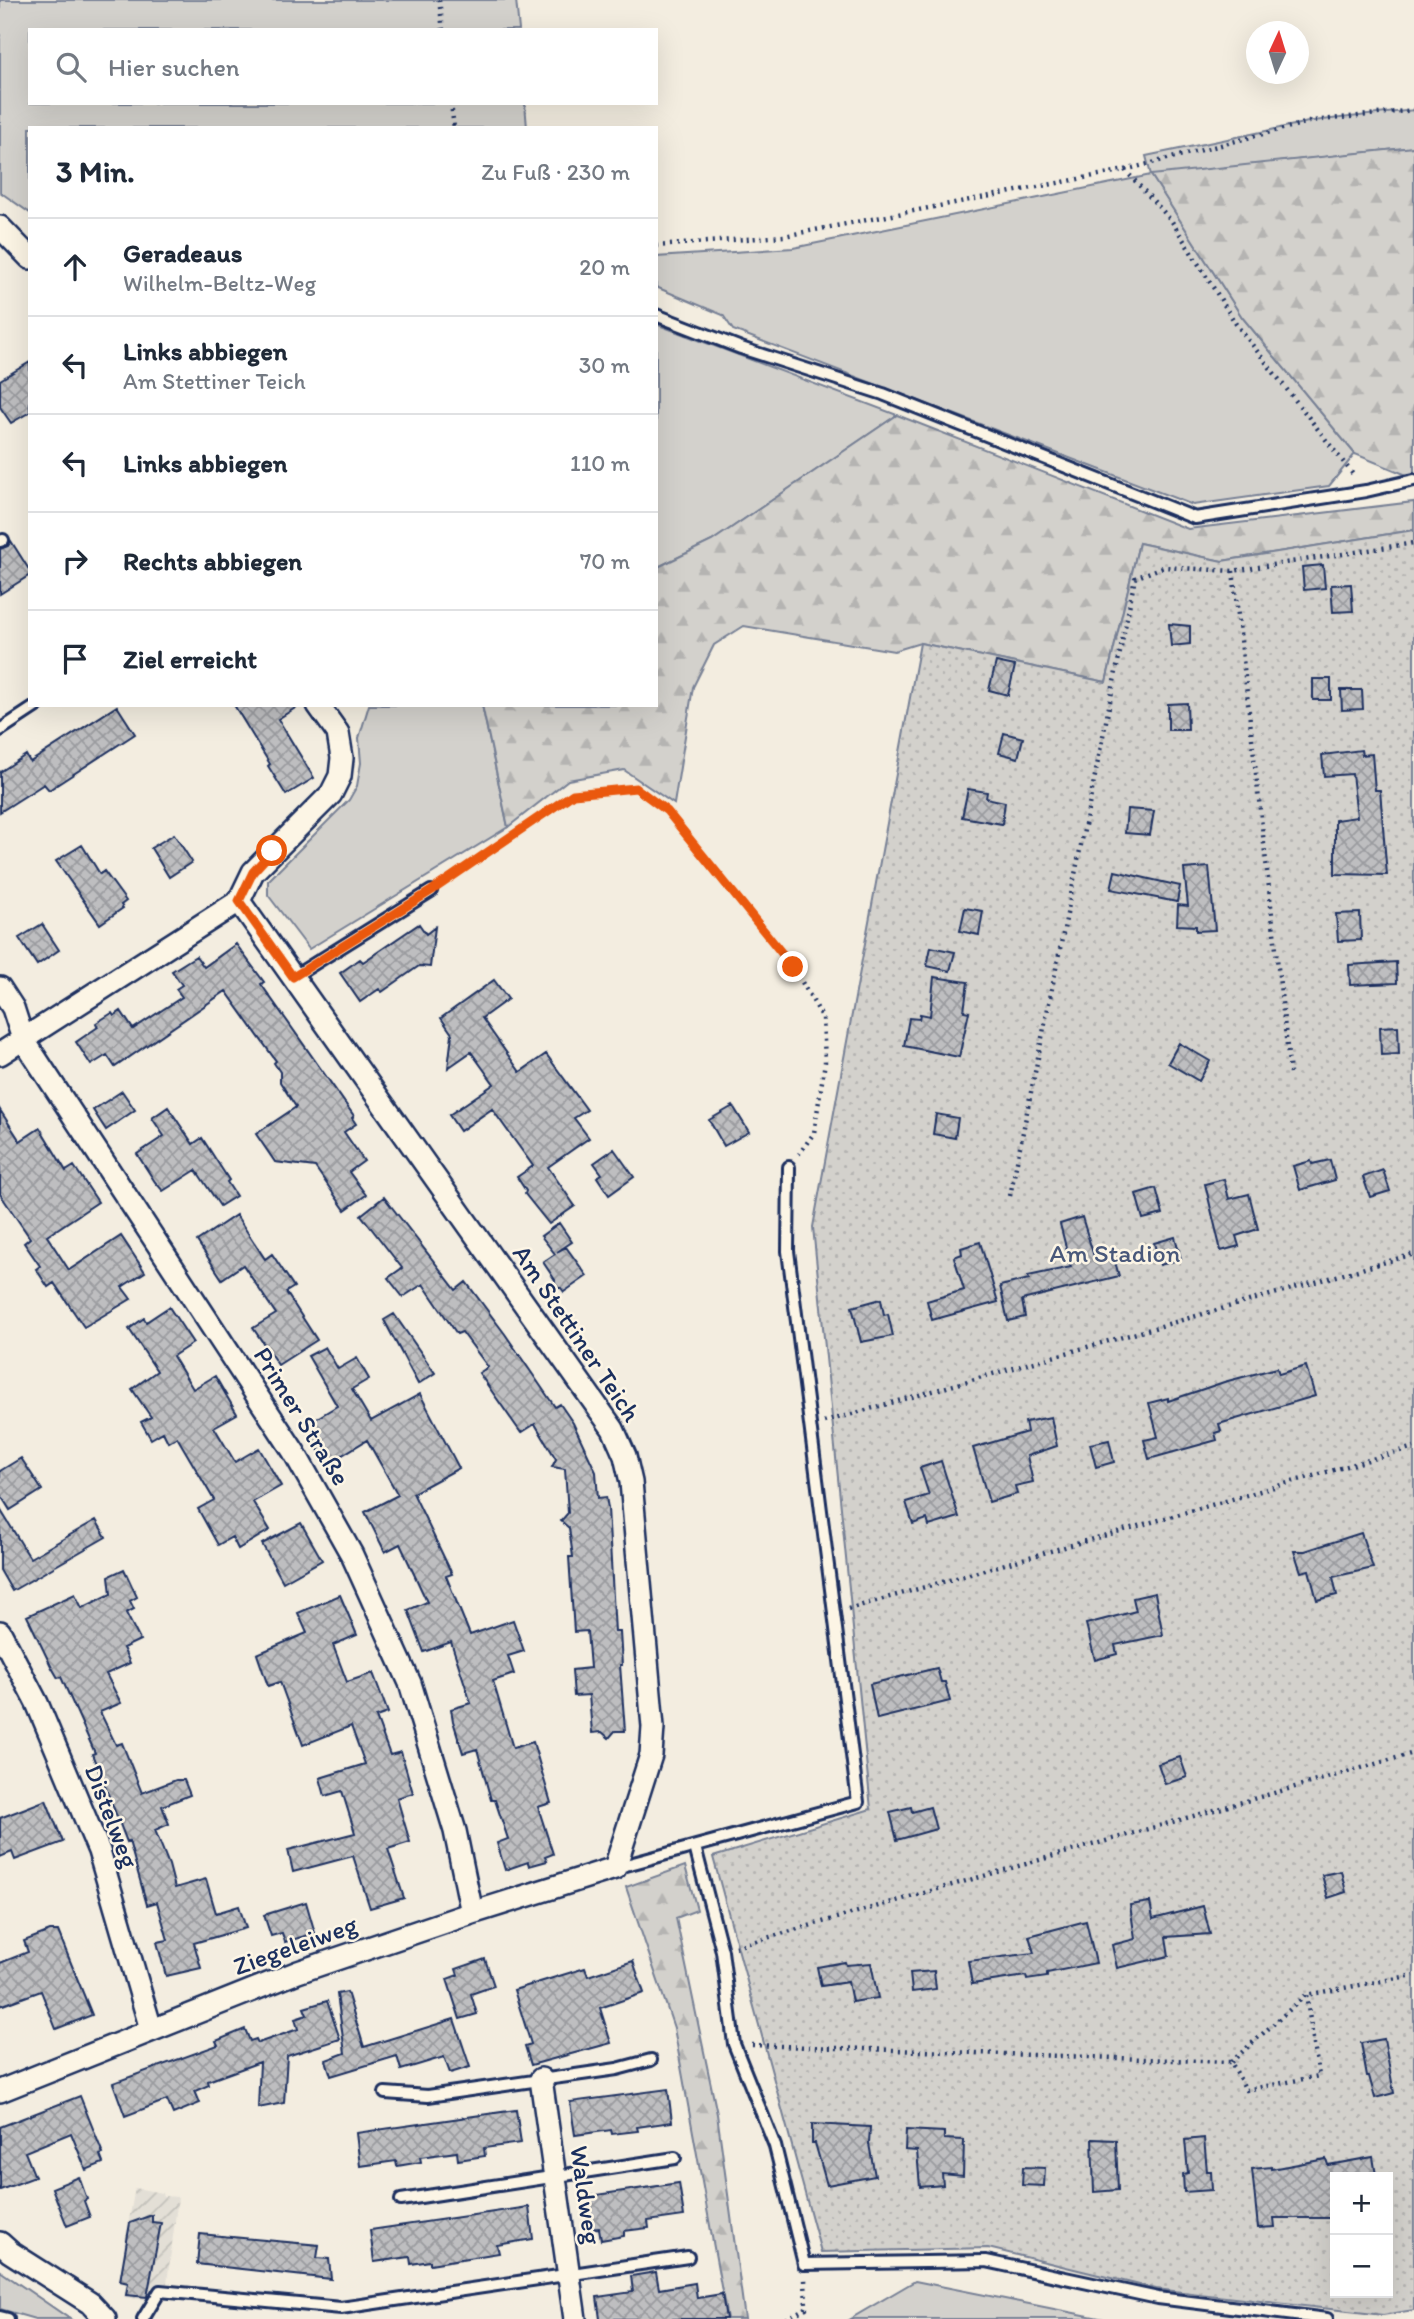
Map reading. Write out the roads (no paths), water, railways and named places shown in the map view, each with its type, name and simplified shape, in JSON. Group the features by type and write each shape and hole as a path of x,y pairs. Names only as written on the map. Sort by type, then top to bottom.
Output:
{"street":[{"path":"0,227 28,256"},
{"path":"0,1054 239,901 253,872 331,794 340,776 342,758 338,733 325,708"},
{"name":"Am Stettiner Teich","path":"239,901 613,1429 625,1456 631,1482 653,1727 651,1755 615,1868"},
{"name":"Primer Straße","path":"0,988 13,1008 23,1040 294,1452 352,1555 410,1683 454,1831 472,1913"},
{"name":"Distelweg","path":"0,1632 37,1703 99,1850 151,2029"},
{"name":"Ziegeleiweg","path":"0,2091 298,1972 615,1868"},
{"name":"Waldweg","path":"541,2079 575,2319"},
{"path":"0,2243 90,2303 105,2319"}],"lane":[{"path":"658,315 741,348 883,394 1195,518 1366,491 1414,480"},
{"path":"0,730 35,707"},
{"path":"293,977 431,891"},
{"path":"615,1868 858,1802 788,1251 789,1167"},
{"path":"695,1847 722,1951 734,2044 775,2146 804,2263 986,2260 1158,2298 1327,2319"},
{"path":"385,2093 428,2095 617,2069 651,2060"},
{"path":"401,2200 675,2158"},
{"path":"143,2319 160,2291 341,2308 688,2257"},
{"path":"0,2317 8,2319"}],"park label":[{"name":"Am Stadion","path":"1115,1253"}]}
